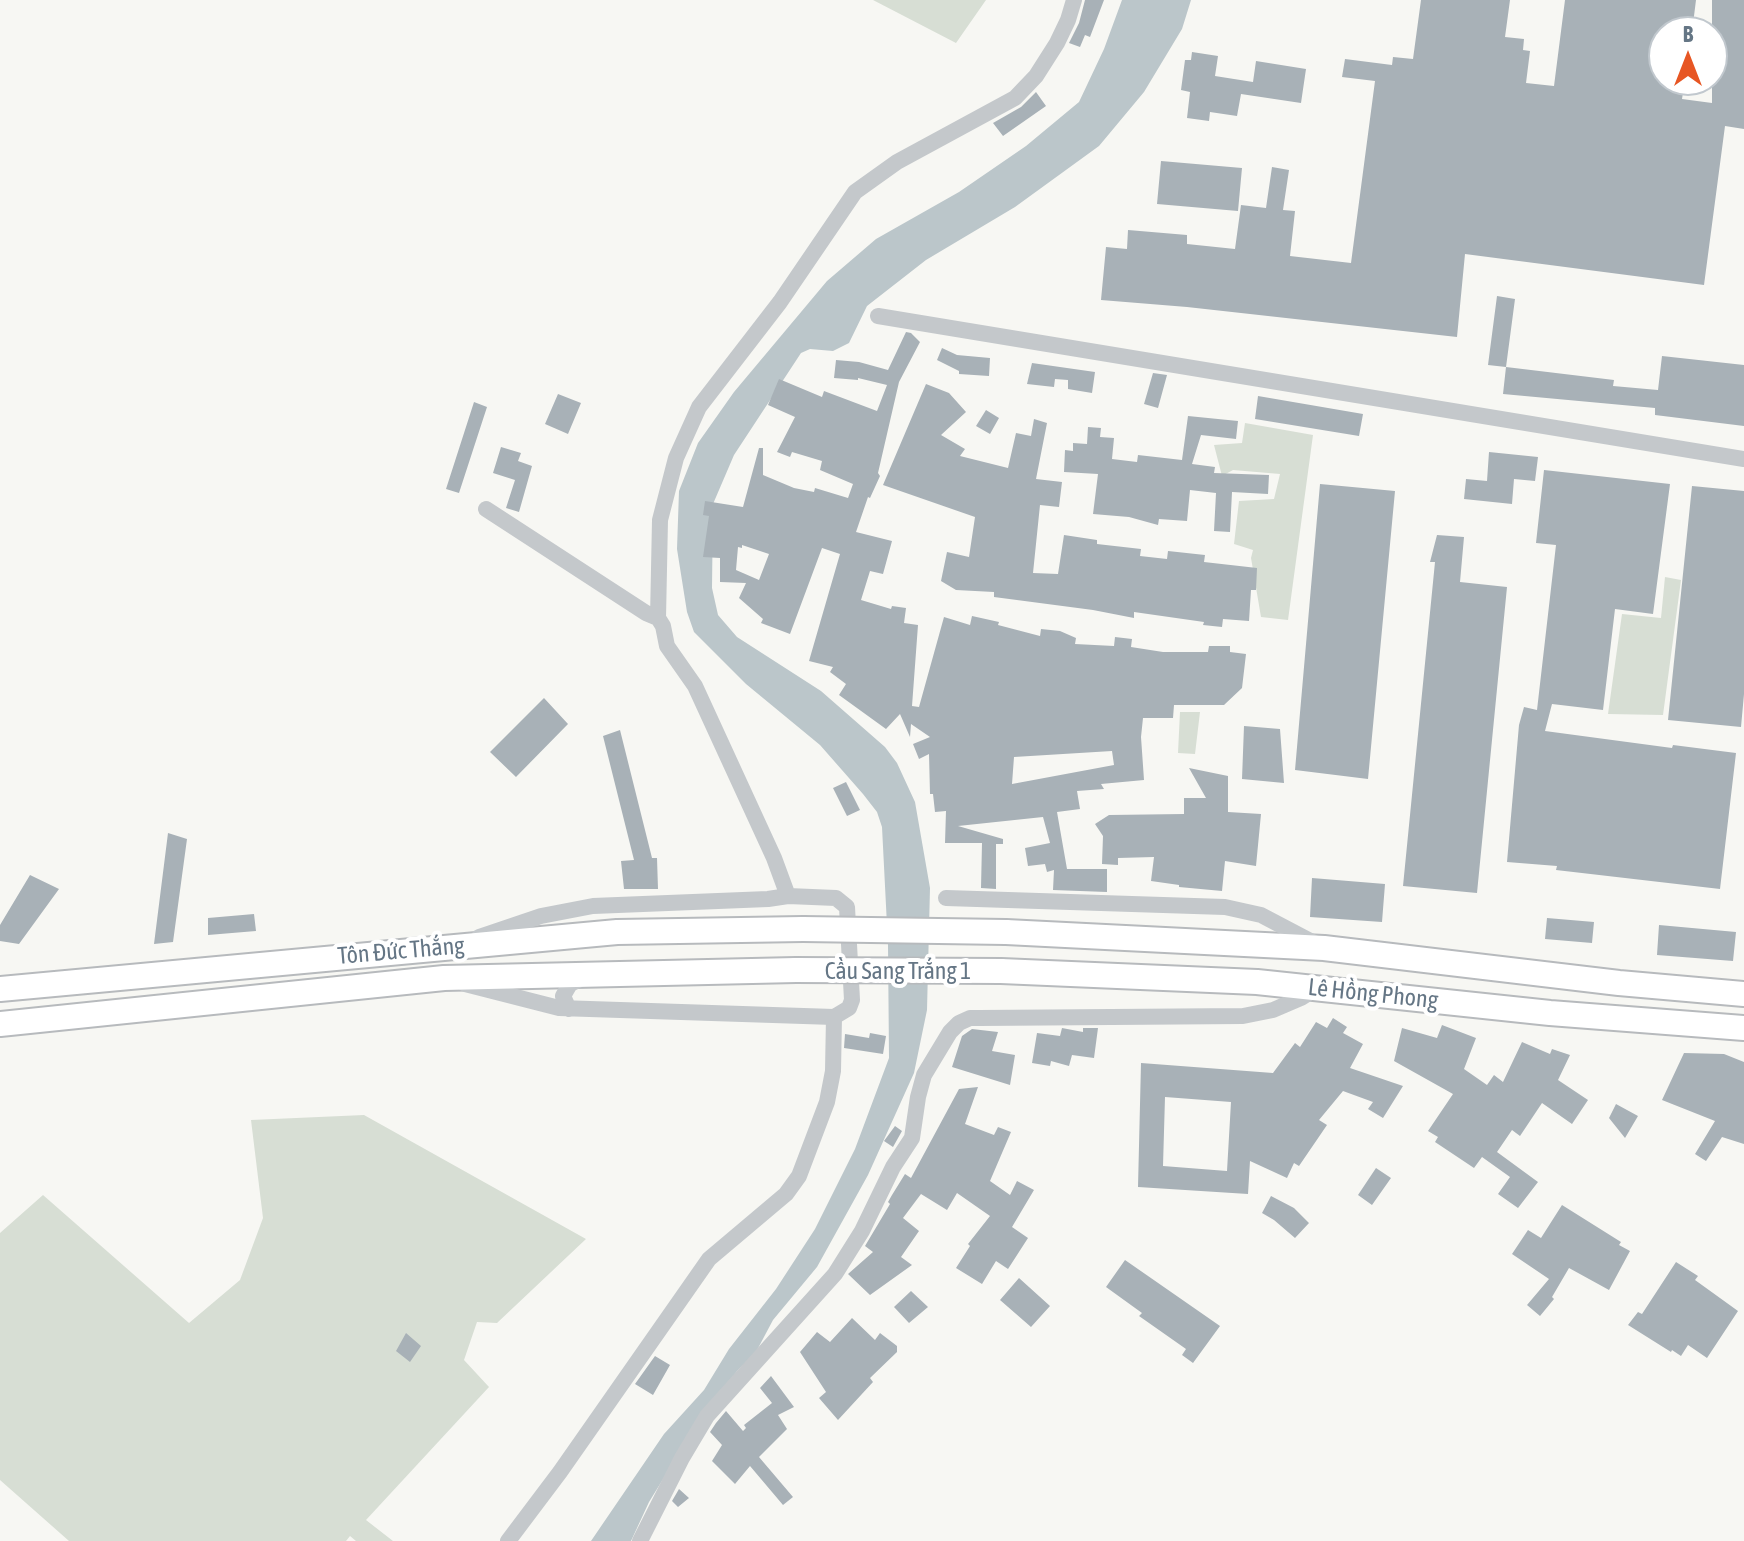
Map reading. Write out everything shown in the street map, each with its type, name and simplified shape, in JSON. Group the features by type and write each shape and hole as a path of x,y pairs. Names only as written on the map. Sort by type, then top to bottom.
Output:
{"highway":[{"name":"Tôn Đức Thắng","path":"0,989 586,935 803,929"},
{"name":"Cầu Sang Trắng 1","path":"803,929 1006,932"},
{"name":"Lê Hồng Phong","path":"1006,932 1324,948 1619,983 1744,994"},
{"name":"Tôn Đức Thắng","path":"0,1024 444,978 796,970"},
{"name":"Cầu Sang Trắng 1","path":"796,970 1001,971"},
{"name":"Lê Hồng Phong","path":"1001,971 1257,982 1550,1013 1744,1028"}],"street":[{"path":"788,896 774,858 695,686 667,646 661,622 660,520 676,458 699,407 780,302 855,192 897,162 1015,98 1036,76 1057,43 1074,0"},
{"path":"878,316 1744,459"},
{"path":"486,509 661,622"},
{"path":"444,978 569,1009 834,1017 849,1008 852,1000 847,907 836,898 788,896 581,908 541,916 451,946"},
{"path":"946,898 1225,907 1261,915 1324,948"},
{"path":"581,908 574,920 576,927 586,935"},
{"path":"569,1009 563,996 570,984 589,975"},
{"path":"640,1541 707,1416 835,1274 862,1231 893,1167 912,1138 924,1075 950,1032 959,1023 979,1018 1243,1016 1273,1010 1318,988"},
{"path":"508,1541 709,1259 786,1194 799,1176 827,1102 833,1071 834,1017"}],"shaded area":[{"path":"873,0 986,0 956,43"},
{"path":"1122,0 1191,0 1182,29 1144,92 1099,146 1015,207 926,260 867,306 849,343 833,351 810,349 801,353 734,455 713,504 712,588 718,615 737,637 821,691 885,747 897,763 915,802 930,888 927,1010 914,1073 868,1175 817,1267 773,1320 756,1352 705,1411 649,1502 631,1541 591,1541 664,1434 704,1390 729,1349 776,1289 815,1229 855,1149 889,1058 888,945 882,827 877,812 820,745 746,684 694,632 687,612 677,549 679,491 698,443 734,392 827,281 876,239 959,192 1026,146 1079,102 1104,49"},
{"path":"1245,423 1313,435 1288,620 1261,617 1251,558 1253,550 1234,544 1239,501 1274,499 1280,474 1233,470 1222,476 1214,445 1242,443"},
{"path":"1665,577 1681,580 1663,715 1608,714 1622,614 1661,618"},
{"path":"1180,712 1200,712 1195,754 1178,753"},
{"path":"364,1115 586,1239 497,1323 477,1322 464,1360 489,1387 366,1520 393,1541 356,1541 350,1536 346,1541 69,1541 0,1480 0,1233 43,1195 189,1323 240,1280 263,1218 251,1120"}],"building":[{"path":"1085,0 1104,0 1090,37 1085,35 1080,47 1069,43"},
{"path":"1421,0 1510,0 1505,37 1524,39 1523,50 1530,51 1526,83 1554,86 1565,0 1696,0 1694,16 1648,16 1648,96 1682,96 1682,99 1712,103 1712,96 1728,96 1728,16 1712,16 1712,0 1744,0 1744,129 1725,126 1704,285 1465,254 1457,337 1101,300 1106,247 1127,249 1128,230 1187,235 1187,244 1235,249 1241,205 1266,208 1272,167 1289,170 1283,210 1295,211 1290,256 1351,263 1375,81 1342,77 1345,59 1392,65 1393,57 1413,59"},
{"path":"1192,52 1218,56 1215,76 1253,82 1256,61 1306,69 1301,103 1241,94 1237,116 1210,112 1209,121 1187,118 1190,92 1181,90 1185,60 1191,60"},
{"path":"1036,92 1046,106 1003,136 993,123 1021,107"},
{"path":"1161,161 1242,168 1238,211 1157,204"},
{"path":"1497,296 1515,299 1506,367 1488,365"},
{"path":"906,332 911,333 920,342 899,382 878,473 880,476 868,497 856,532 892,541 883,574 870,571 861,600 891,609 892,606 906,608 904,623 918,625 912,706 919,707 944,617 970,625 972,616 1040,636 1041,629 1060,631 1076,638 1075,644 1114,646 1115,637 1132,639 1131,647 1163,652 1208,652 1209,646 1230,646 1230,652 1246,654 1242,688 1224,705 1174,705 1173,718 1143,718 1144,780 1101,784 1104,789 1077,791 1080,809 1057,812 1067,869 1107,869 1107,892 1053,890 1054,870 1047,872 1045,864 1028,866 1025,848 1050,843 1043,817 958,826 1003,839 1003,844 996,844 996,889 981,888 982,843 945,843 946,811 935,812 933,794 930,794 929,754 919,759 913,744 930,737 911,724 910,737 900,714 886,729 839,695 846,684 830,672 833,667 809,661 840,554 822,548 790,634 761,623 763,619 739,598 746,583 720,582 720,558 703,557 709,516 703,515 705,501 743,507 759,448 763,448 763,475 794,488 814,492 815,488 848,498 853,484 820,470 822,461 792,452 790,457 777,452 795,417 768,405 779,379 822,397 824,391 877,411 887,385 858,378 834,378 836,360 888,370","holes":["742,545 769,554 759,580 736,570 738,547 742,548","1112,751 1114,765 1012,784 1014,757"]},
{"path":"942,348 957,355 990,358 989,376 959,374 959,371 937,360"},
{"path":"1662,356 1744,365 1744,426 1655,415 1655,408 1503,394 1506,367 1614,380 1613,386 1658,390"},
{"path":"1032,363 1095,372 1092,393 1068,389 1068,380 1055,379 1054,387 1027,384"},
{"path":"1153,373 1167,375 1158,408 1144,404"},
{"path":"926,384 949,393 966,412 941,435 965,449 960,456 1008,468 1016,433 1031,436 1034,419 1047,423 1036,479 1062,482 1059,507 1040,505 1033,573 1058,574 1064,535 1097,540 1097,544 1141,549 1140,556 1167,559 1168,551 1205,555 1204,562 1257,568 1256,590 1251,590 1249,621 1223,619 1222,627 1134,612 1134,618 994,597 994,592 956,590 941,581 947,552 969,557 975,517 883,485"},
{"path":"558,394 581,403 568,434 545,424"},
{"path":"1258,396 1363,414 1359,436 1255,419"},
{"path":"474,402 487,407 459,493 446,489"},
{"path":"986,410 999,418 990,434 976,426"},
{"path":"1188,416 1238,421 1236,439 1201,435 1192,464 1215,467 1214,473 1269,475 1268,494 1232,492 1230,532 1214,531 1216,493 1190,490 1187,521 1159,519 1158,525 1129,517 1093,514 1098,474 1064,472 1065,450 1073,451 1073,443 1087,444 1088,427 1101,428 1100,437 1114,438 1112,459 1137,462 1138,455 1182,460"},
{"path":"501,447 521,453 518,461 532,466 519,512 506,508 515,480 493,473"},
{"path":"1489,452 1538,457 1535,481 1514,479 1512,504 1464,499 1466,479 1487,481"},
{"path":"1544,470 1670,484 1653,614 1615,609 1603,710 1552,704 1545,731 1736,753 1720,889 1507,862 1519,725 1524,707 1537,710 1556,545 1536,543"},
{"path":"1320,484 1395,491 1368,779 1295,770"},
{"path":"1692,486 1744,491 1744,694 1741,727 1668,720"},
{"path":"1437,535 1464,537 1460,582 1507,587 1477,893 1403,886 1435,562 1430,562"},
{"path":"544,698 568,724 516,777 490,752"},
{"path":"1244,726 1280,729 1284,783 1242,779"},
{"path":"620,730 652,858 657,858 658,889 624,889 621,861 634,860 603,736"},
{"path":"1189,768 1228,776 1228,812 1261,814 1256,866 1225,861 1222,891 1151,881 1154,857 1118,858 1118,865 1102,864 1103,836 1095,824 1109,815 1184,814 1184,798 1206,798"},
{"path":"846,782 860,810 847,816 833,788"},
{"path":"168,833 187,839 173,942 154,944"},
{"path":"30,875 59,889 19,944 0,941 0,925"},
{"path":"1312,878 1385,884 1382,922 1310,917"},
{"path":"254,914 256,931 208,935 208,918"},
{"path":"1547,918 1594,922 1592,943 1545,939"},
{"path":"1659,925 1736,932 1733,961 1657,955"},
{"path":"1333,1018 1347,1027 1343,1033 1363,1044 1350,1068 1403,1086 1383,1118 1368,1109 1373,1102 1343,1091 1319,1120 1327,1125 1299,1166 1294,1163 1287,1178 1250,1161 1248,1194 1138,1187 1141,1063 1273,1073 1295,1043 1300,1047 1316,1022 1327,1028","holes":["1165,1097 1231,1102 1227,1171 1163,1166"]},
{"path":"1442,1025 1476,1038 1464,1069 1487,1085 1494,1075 1503,1082 1522,1042 1550,1054 1552,1049 1570,1055 1558,1080 1588,1100 1572,1124 1542,1103 1520,1136 1512,1130 1497,1152 1538,1182 1518,1208 1498,1194 1510,1177 1482,1157 1474,1168 1435,1142 1438,1137 1428,1131 1453,1094 1394,1061 1402,1028 1437,1038"},
{"path":"1062,1028 1083,1032 1083,1028 1098,1028 1094,1058 1072,1055 1069,1066 1051,1061 1050,1066 1032,1063 1037,1033 1060,1036"},
{"path":"972,1029 998,1032 992,1051 1015,1055 1010,1085 952,1067 962,1036"},
{"path":"870,1033 886,1036 883,1054 844,1048 845,1034 869,1038"},
{"path":"1684,1053 1724,1054 1744,1062 1744,1144 1722,1137 1706,1161 1695,1154 1715,1121 1662,1100"},
{"path":"978,1087 965,1124 994,1135 998,1127 1011,1132 990,1181 1010,1195 1017,1181 1034,1190 1012,1227 1028,1238 1008,1269 996,1261 982,1284 956,1268 970,1246 968,1244 990,1216 957,1193 947,1210 921,1194 903,1218 919,1231 901,1257 912,1265 870,1295 848,1274 873,1252 865,1246 890,1204 888,1202 905,1174 911,1178 959,1089"},
{"path":"1616,1104 1638,1116 1625,1138 1609,1118"},
{"path":"895,1126 902,1131 893,1147 884,1141"},
{"path":"1376,1168 1391,1178 1372,1205 1358,1195"},
{"path":"1271,1196 1294,1208 1309,1223 1295,1238 1262,1213"},
{"path":"1562,1205 1621,1242 1619,1245 1630,1251 1609,1290 1569,1268 1552,1297 1554,1299 1540,1316 1527,1305 1549,1279 1512,1254 1528,1230 1541,1238"},
{"path":"1125,1260 1220,1326 1193,1363 1182,1355 1186,1349 1139,1316 1142,1313 1106,1287"},
{"path":"1676,1262 1698,1276 1695,1280 1738,1311 1707,1358 1688,1345 1681,1356 1671,1352 1628,1325 1638,1312 1642,1314"},
{"path":"1019,1278 1050,1306 1031,1327 1000,1300"},
{"path":"911,1291 928,1307 909,1323 894,1307"},
{"path":"852,1318 875,1340 880,1333 897,1346 897,1352 870,1378 873,1382 838,1420 819,1398 826,1392 800,1352 817,1332 830,1342"},
{"path":"406,1333 421,1346 410,1362 396,1351"},
{"path":"655,1356 670,1365 653,1395 635,1384"},
{"path":"771,1376 794,1407 778,1415 787,1429 759,1457 793,1497 783,1505 750,1466 735,1484 712,1461 722,1445 710,1432 716,1423 726,1411 743,1431 746,1428 744,1425 772,1403 760,1388"},
{"path":"679,1489 689,1498 678,1507 672,1501"}]}
